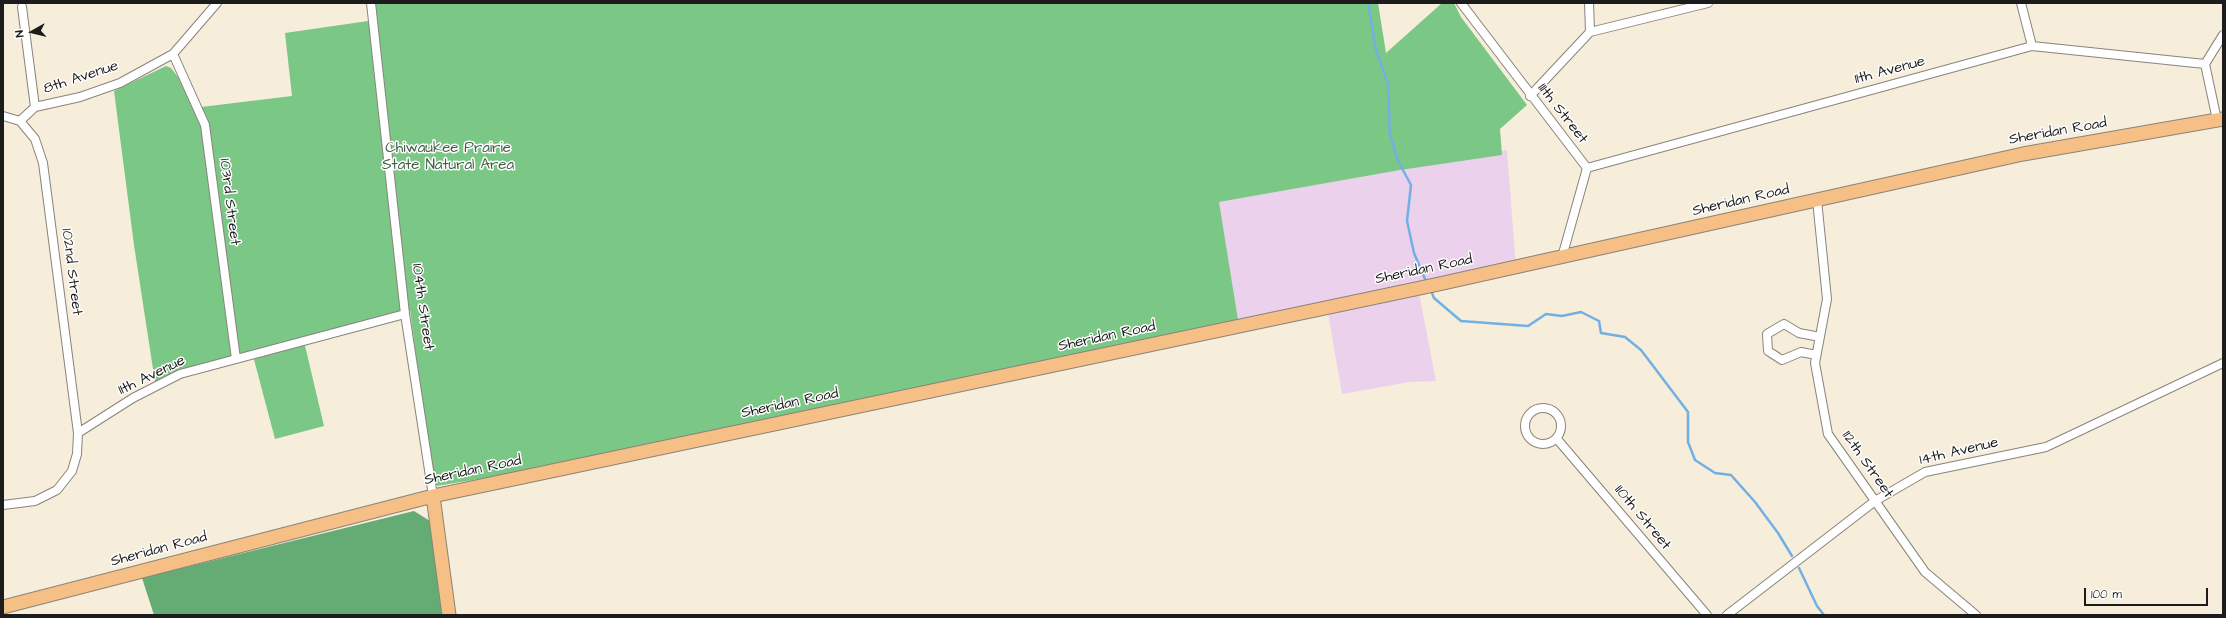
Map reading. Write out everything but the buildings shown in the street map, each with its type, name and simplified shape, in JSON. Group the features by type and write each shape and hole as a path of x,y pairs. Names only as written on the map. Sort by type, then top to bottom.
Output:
{"main road":[{"name":"Sheridan Road","path":"3,607 433,496 1562,257 2023,154 2220,119"},
{"name":"104th Street","path":"433,496 449,615"}],"street":[{"name":"8th Avenue","path":"20,121 35,107 80,97 120,83 173,54 217,3"},
{"name":"104th Street","path":"371,3 405,314 433,496"},
{"name":"111th Street","path":"1461,3 1530,96 1587,168 1562,257"},
{"path":"1589,3 1590,32"},
{"path":"1530,96 1590,32 1708,3"},
{"path":"2021,3 2032,46"},
{"path":"22,7 35,107"},
{"path":"2220,119 2205,64 2223,35"},
{"name":"11th Avenue","path":"1587,168 2032,46 2205,64"},
{"name":"103rd Street","path":"173,54 205,125 236,359"},
{"path":"3,116 20,121"},
{"name":"102nd Street","path":"20,121 35,139 43,163 78,433"},
{"name":"112th Street","path":"1817,200 1828,300 1815,363 1828,434 1925,572 1976,615"},
{"name":"11th Avenue","path":"78,433 133,398 180,374 405,314"},
{"path":"1816,355 1801,352 1782,360 1768,351 1767,334 1784,324 1799,333 1820,337"},
{"name":"14th Avenue","path":"1727,615 1875,501 1925,472 2046,447 2223,363"},
{"path":"1539,408 1545,408 1556,412 1561,422 1560,434 1557,439 1546,444 1533,442 1529,438 1525,426 1529,414 1539,408"},
{"path":"3,505 35,501 57,490 72,472 77,454 78,433"},
{"name":"110th Street","path":"1557,439 1707,615"}],"shaded area":[{"path":"1507,150 1516,267 1418,288 1436,381 1410,382 1342,394 1327,307 1217,330 1219,202"}],"green space":[{"name":"Chiwaukee Prairie State Natural Area","path":"374,3 1378,3 1386,53 1442,3 1454,3 1461,17 1527,105 1500,129 1502,155 1400,170 1219,202 1238,320 532,470 437,486 432,479 410,310 303,337 324,426 275,439 252,352 175,373 155,382 134,245 114,91 166,66 171,68 178,77 193,108 292,96 285,33 375,20"},
{"path":"414,511 430,521 446,615 154,615 142,578"}],"waterway":[{"path":"1368,3 1376,50 1388,84 1390,134 1398,161 1411,185 1407,221 1414,253 1425,279"},
{"path":"1432,293 1434,298 1461,321 1528,326 1546,314 1562,316 1581,312 1599,321 1601,333 1625,337 1641,350 1688,412 1688,442 1695,460 1715,473 1731,475 1755,502 1778,533 1792,556"},
{"path":"1799,568 1817,606 1824,615"}]}
